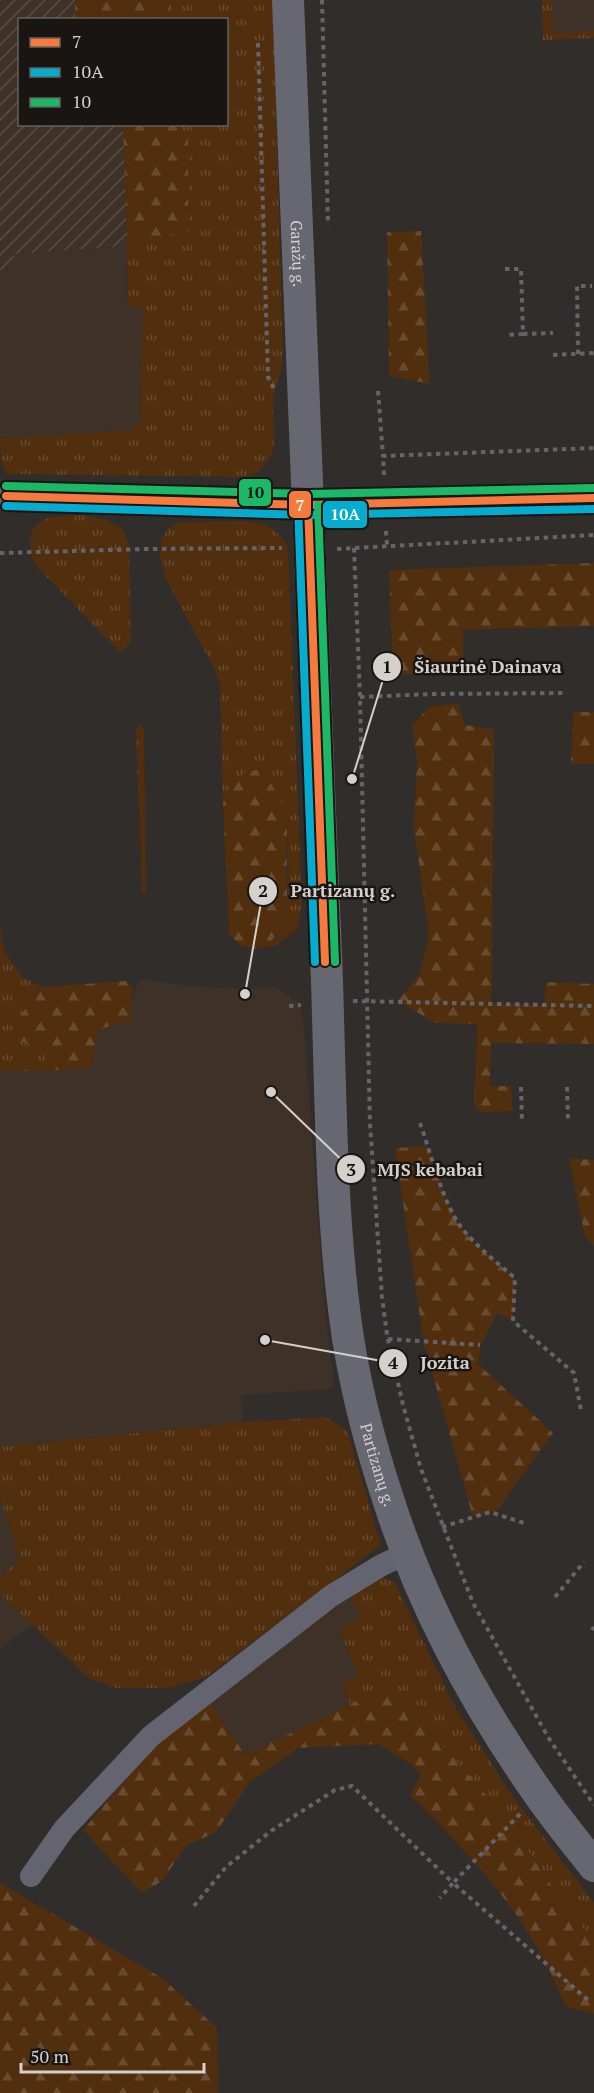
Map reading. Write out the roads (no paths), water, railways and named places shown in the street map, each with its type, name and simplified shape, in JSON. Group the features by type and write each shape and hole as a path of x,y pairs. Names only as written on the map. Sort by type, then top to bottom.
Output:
{"street":[{"name":"Garažų g.","path":"288,0 308,505"},
{"path":"0,495 308,505 385,505 594,498"},
{"name":"Partizanų g.","path":"308,505 336,1224 345,1320 358,1390 373,1451 407,1553 455,1656 496,1729 541,1797 594,1866"},
{"path":"31,1875 64,1829 150,1736 331,1596 380,1566 407,1553"}],"place":[{"name":"Šiaurinė Dainava","path":"352,779"},
{"name":"Partizanų g.","path":"245,994"},
{"name":"MJS kebabai","path":"271,1092"},
{"name":"Jozita","path":"265,1340"}]}
